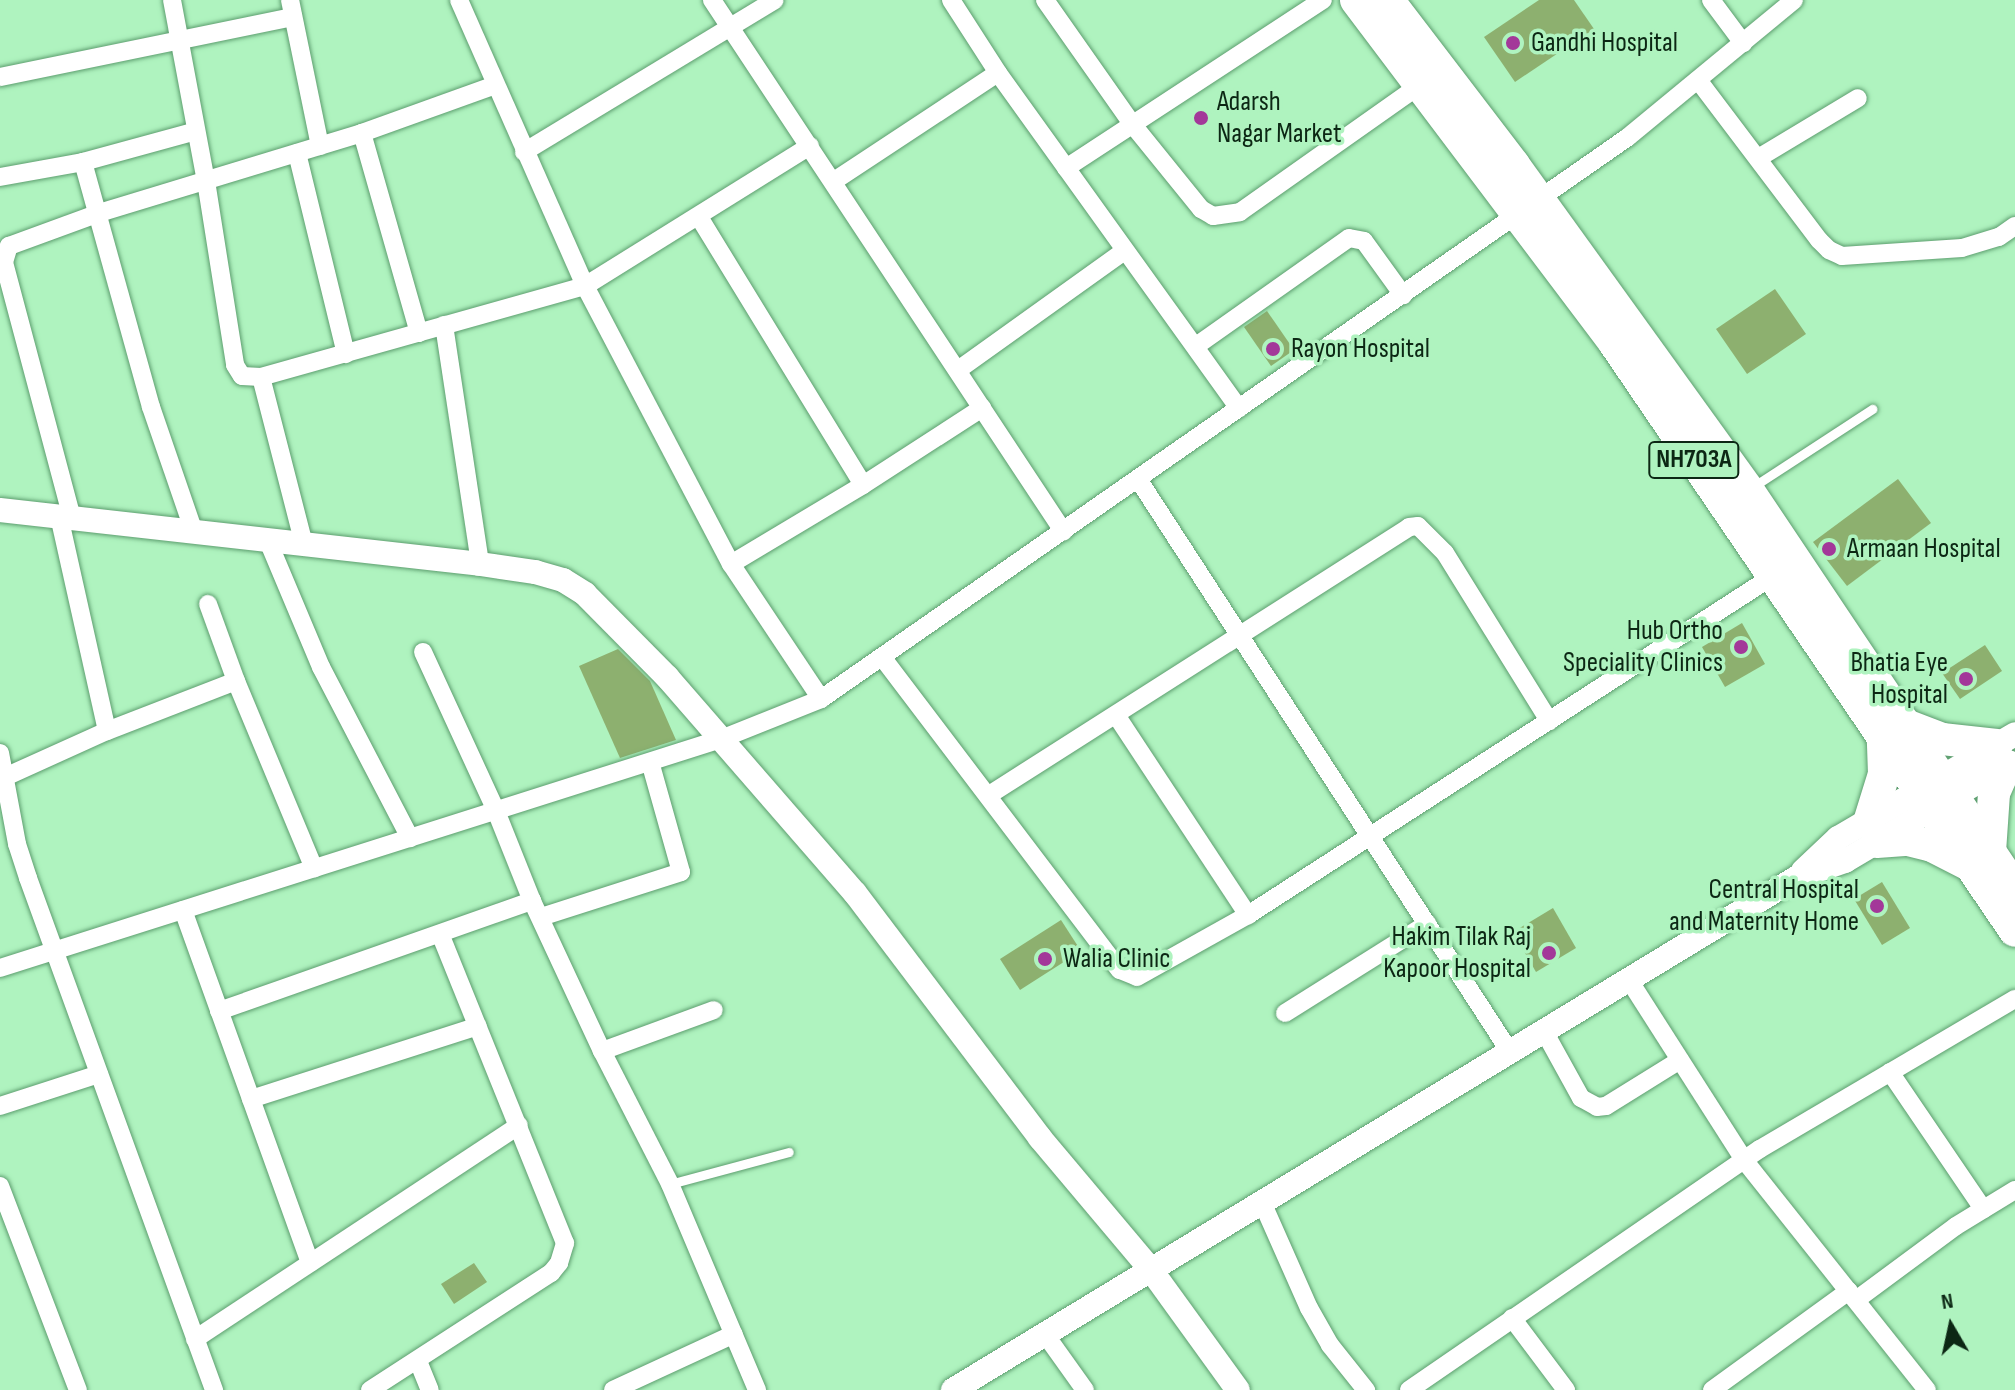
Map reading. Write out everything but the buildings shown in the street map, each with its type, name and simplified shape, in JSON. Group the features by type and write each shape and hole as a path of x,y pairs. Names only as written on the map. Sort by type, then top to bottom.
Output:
{"highway":[{"name":"NH703A","path":"1356,0 1420,85 1529,208 1748,490 1893,730 1980,859 2015,931"},
{"name":"NH703A","path":"1388,0 1529,208 1615,344 1773,576 1893,730"},
{"path":"1893,730 2008,751 1994,793 1980,859 1873,831 1893,730"},
{"name":"NH703A","path":"1980,859 2015,889"}],"street":[{"path":"172,0 206,181 235,365 242,376 261,377 585,286 810,146"},
{"path":"459,0 585,286 731,564 821,699"},
{"path":"712,0 1063,531"},
{"path":"524,152 775,0"},
{"path":"951,0 1123,252 1196,346 1239,409"},
{"path":"1045,0 1133,125 1201,209 1213,216 1240,212 1420,85"},
{"path":"1066,168 1323,0"},
{"path":"1711,0 1743,43"},
{"path":"0,968 721,739 821,699 1529,208 1698,80 1794,0"},
{"path":"0,77 178,39 292,9 320,146"},
{"path":"834,181 998,73"},
{"path":"1698,80 1760,157 1819,240 1829,250 1842,256 1962,248 1999,237 2015,226"},
{"path":"107,731 66,517 4,262 9,246 99,213 362,133 495,85"},
{"path":"1760,157 1858,98"},
{"path":"0,177 83,162 196,131"},
{"path":"362,133 419,333"},
{"path":"297,153 346,354"},
{"path":"83,162 151,407 194,532"},
{"path":"699,217 863,485"},
{"path":"1196,346 1349,238 1364,241 1403,295"},
{"path":"958,370 1123,252"},
{"path":"444,325 480,564"},
{"path":"261,377 304,545"},
{"path":"731,564 863,485 982,408"},
{"path":"1138,479 1510,1052"},
{"path":"0,510 480,564 535,572 563,580 585,594 605,610 855,893 1040,1138 1151,1270 1238,1390"},
{"path":"989,795 1399,532 1418,526 1445,553 1549,721"},
{"path":"268,541 321,667 410,838"},
{"path":"882,657 1120,970 1128,975 1147,975 1248,915 1773,576"},
{"path":"208,604 236,681 314,868"},
{"path":"423,652 496,811 536,909 602,1051 670,1184 757,1390"},
{"path":"5,777 107,731 236,681"},
{"path":"1116,715 1248,915"},
{"path":"953,1390 1796,878 1845,861 1873,831 2008,751"},
{"path":"0,753 17,844 214,1390"},
{"path":"219,1011 440,934 681,872 650,762"},
{"path":"183,910 310,1263"},
{"path":"1285,1013 1427,924"},
{"path":"370,1390 551,1273 563,1255 565,1243 440,934"},
{"path":"1629,980 1744,1160 1927,1390"},
{"path":"1409,1390 1744,1160 2015,999"},
{"path":"602,1051 714,1010"},
{"path":"251,1099 478,1026"},
{"path":"1544,1031 1581,1098 1597,1107 1606,1106 1680,1060"},
{"path":"1890,1072 1983,1209"},
{"path":"0,1106 99,1074"},
{"path":"195,1339 519,1125"},
{"path":"0,1186 78,1390"},
{"path":"1712,1390 2015,1190"},
{"path":"1262,1202 1330,1345 1366,1390"},
{"path":"1512,1318 1566,1390"},
{"path":"613,1390 734,1334"},
{"path":"1045,1334 1085,1390"},
{"path":"418,1361 430,1390"}],"lane":[{"path":"1748,490 1872,409"},
{"path":"670,1184 789,1152"}],"place":[{"name":"Gandhi Hospital","path":"1513,43"},
{"name":"Adarsh Nagar Market","path":"1201,118"},
{"name":"Rayon Hospital","path":"1273,349"},
{"name":"Armaan Hospital","path":"1829,549"},
{"name":"Hub Ortho Speciality Clinics","path":"1741,647"},
{"name":"Bhatia Eye Hospital","path":"1966,679"},
{"name":"Central Hospital and Maternity Home","path":"1877,906"},
{"name":"Hakim Tilak Raj Kapoor Hospital","path":"1549,953"},
{"name":"Walia Clinic","path":"1045,959"}]}
